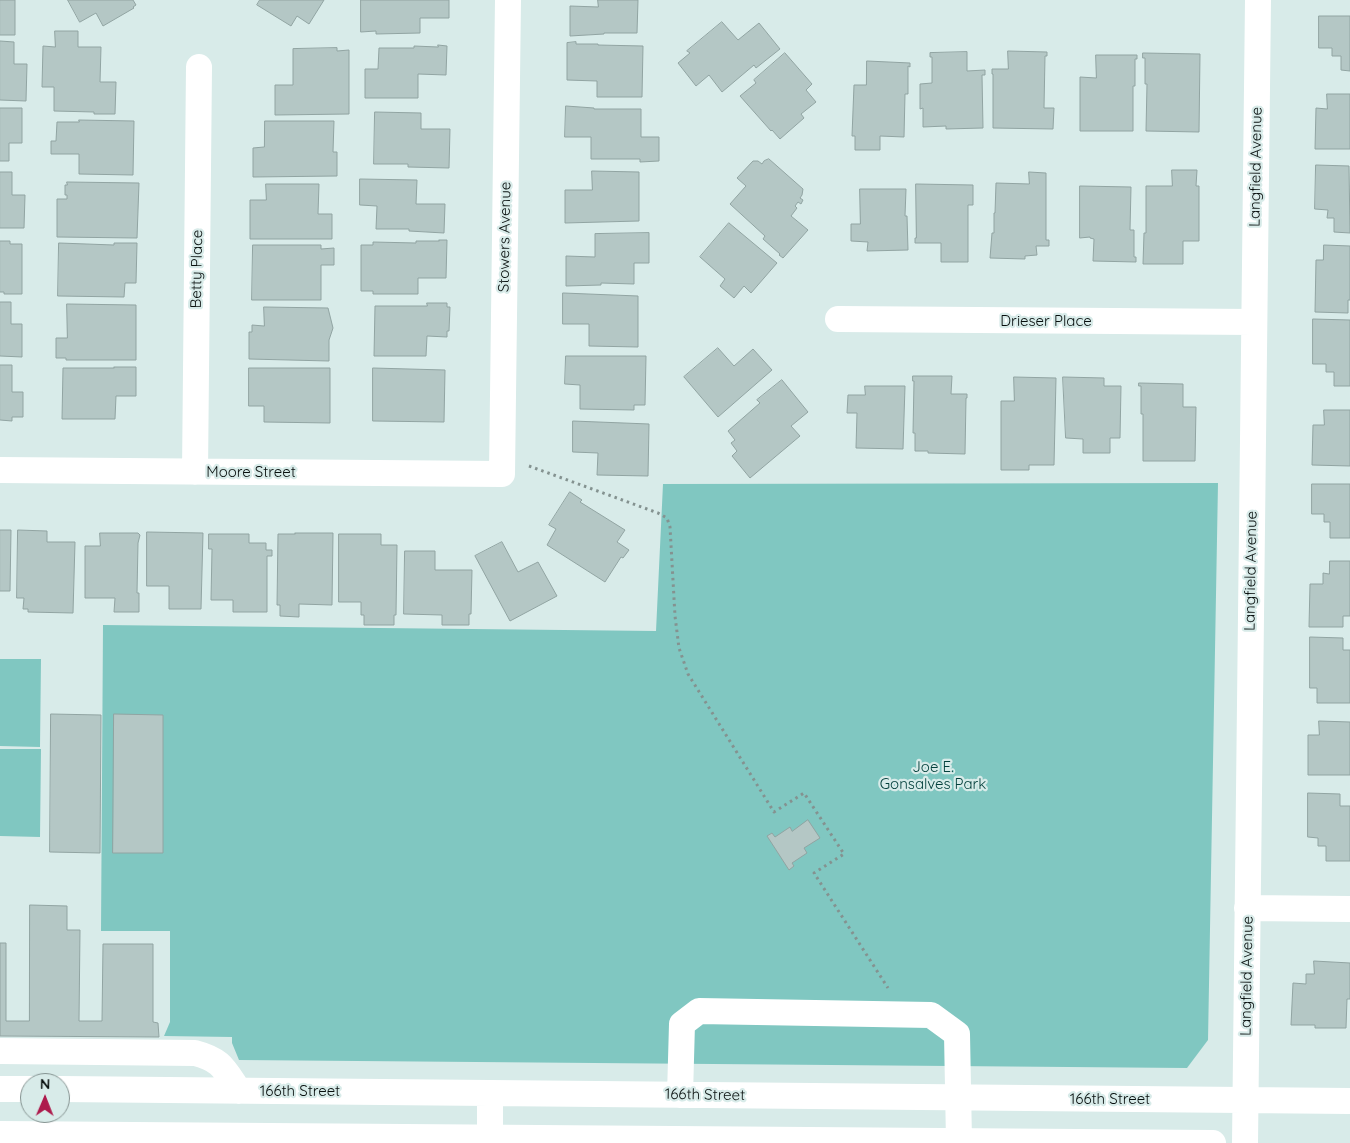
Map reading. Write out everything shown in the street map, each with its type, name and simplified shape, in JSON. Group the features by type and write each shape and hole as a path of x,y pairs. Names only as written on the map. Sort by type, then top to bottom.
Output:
{"street":[{"name":"Stowers Avenue","path":"502,465 508,0"},
{"name":"Langfield Avenue","path":"1245,1143 1258,0"},
{"name":"Betty Place","path":"195,472 199,67"},
{"name":"Drieser Place","path":"838,319 1254,322"},
{"name":"Moore Street","path":"0,470 195,472 502,465"},
{"path":"1247,908 1350,909"},
{"path":"680,1095 682,1024 699,1011 930,1015 957,1034 959,1141"},
{"path":"0,1051 196,1053 211,1057 222,1066 239,1091"},
{"path":"0,1088 20,1089"},
{"name":"166th Street","path":"70,1089 1350,1101"},
{"path":"490,1093 490,1140"},
{"path":"0,1134 490,1140 1213,1143"}],"path":[{"path":"502,465 658,513 666,518 670,527 678,640 688,674 774,812 804,793 844,854 814,873 892,994 892,1014"}],"green space":[{"name":"Joe E. Gonsalves Park","path":"1218,483 1208,1040 1187,1068 239,1060 232,1043 232,1037 164,1036 170,1022 170,931 101,931 103,625 656,631 663,484"},
{"path":"0,659 41,659 40,747 0,746"},
{"path":"0,749 41,749 40,837 0,836"}],"building":[{"path":"0,0 15,0 15,35 0,35"},
{"path":"68,0 133,0 136,5 103,26 96,13 80,22"},
{"path":"260,0 324,0 309,24 297,16 291,26 257,5"},
{"path":"361,0 449,0 449,18 420,18 420,33 376,34 376,31 361,32"},
{"path":"598,0 638,0 637,33 570,36 570,6 598,7"},
{"path":"1319,16 1350,16 1350,71 1341,70 1341,56 1332,56 1332,48 1319,48"},
{"path":"722,22 738,40 759,23 780,49 756,68 754,65 722,92 709,75 696,86 678,63 690,53 687,51"},
{"path":"55,31 78,31 78,47 101,47 100,82 116,82 115,114 54,111 54,87 42,87 43,46 55,47"},
{"path":"0,41 14,42 14,64 27,64 26,101 0,100"},
{"path":"576,42 576,44 643,46 642,97 597,97 597,81 567,80 567,43"},
{"path":"438,45 447,46 446,75 418,74 418,98 365,98 365,69 378,69 379,48 438,47"},
{"path":"337,48 337,51 349,50 349,114 275,115 275,85 293,85 293,49"},
{"path":"1008,51 1047,52 1047,56 1045,56 1044,108 1054,108 1053,129 993,128 992,69 1008,69"},
{"path":"967,52 967,71 985,70 985,75 982,75 983,128 946,129 946,126 923,127 923,108 920,109 920,84 932,83 932,57 930,57 930,53"},
{"path":"785,53 812,84 806,90 816,102 801,114 804,118 780,139 740,96 756,83 754,80"},
{"path":"1143,53 1200,54 1199,132 1146,131 1147,84 1145,84 1145,58 1143,58"},
{"path":"1096,55 1137,55 1137,59 1135,59 1135,86 1133,86 1133,131 1080,131 1080,77 1096,78"},
{"path":"867,61 910,63 910,67 908,66 908,94 905,94 904,137 880,136 880,150 855,150 855,136 852,136 854,85 866,85"},
{"path":"1327,94 1350,94 1350,149 1315,149 1316,108 1327,109"},
{"path":"566,106 594,109 641,109 641,137 659,137 659,161 640,162 640,159 591,159 591,137 565,137"},
{"path":"0,108 22,108 22,143 9,143 9,161 0,161"},
{"path":"375,112 421,113 421,129 450,129 449,168 408,167 408,164 374,164"},
{"path":"79,120 134,121 133,175 79,174 79,154 51,154 51,141 56,141 57,122 79,122"},
{"path":"265,121 334,121 333,152 337,152 337,176 253,177 253,148 264,147"},
{"path":"769,159 803,189 800,198 803,200 801,204 798,202 795,206 797,208 791,216 808,230 783,258 763,239 765,236 730,204 746,186 737,178 753,161 758,161 762,164"},
{"path":"1316,165 1349,166 1350,233 1334,232 1334,218 1327,218 1328,210 1315,209"},
{"path":"1172,170 1197,170 1196,186 1199,186 1199,241 1183,241 1183,264 1143,264 1144,233 1146,233 1146,186 1172,186"},
{"path":"592,171 639,172 639,221 565,223 565,190 592,190"},
{"path":"0,172 12,172 12,195 25,195 24,228 0,228"},
{"path":"1029,172 1046,173 1046,240 1049,240 1049,246 1036,246 1037,255 1025,256 1025,259 990,258 992,233 994,233 996,183 1029,184"},
{"path":"360,179 417,180 416,204 445,204 444,233 409,231 409,229 376,229 377,206 360,205"},
{"path":"67,182 139,183 137,238 57,237 57,199 67,199 65,185 67,185"},
{"path":"266,184 319,184 318,214 332,214 332,239 250,239 250,200 266,200"},
{"path":"916,184 973,185 973,205 968,205 968,262 941,262 941,243 915,243"},
{"path":"1080,186 1131,187 1130,230 1134,230 1134,257 1136,257 1136,262 1093,261 1094,239 1090,237 1080,238"},
{"path":"860,189 906,189 905,216 907,216 908,250 867,251 868,242 851,241 851,224 860,224"},
{"path":"729,223 777,263 751,293 744,286 734,298 720,286 725,279 700,257"},
{"path":"649,233 649,263 634,263 634,284 601,283 601,285 566,286 566,256 595,257 595,234"},
{"path":"447,240 446,278 418,278 418,294 373,294 373,291 361,291 361,245 373,245 373,242 416,243 416,241"},
{"path":"0,241 10,241 10,244 22,244 22,294 4,294 4,292 0,292"},
{"path":"59,243 114,245 114,243 137,243 136,283 125,283 124,297 58,296"},
{"path":"253,245 321,245 321,249 334,248 334,265 321,265 321,300 252,300"},
{"path":"1324,245 1350,246 1350,300 1348,300 1348,313 1315,312 1316,260 1323,260"},
{"path":"563,293 638,296 638,347 589,346 589,324 563,324"},
{"path":"0,302 11,302 11,324 22,324 22,357 0,356"},
{"path":"427,303 447,303 447,307 450,307 447,337 427,336 426,356 374,356 375,306 427,306"},
{"path":"67,304 136,305 136,360 66,360 66,358 56,358 56,338 67,338"},
{"path":"264,307 328,308 333,328 329,340 329,361 249,359 249,332 252,332 252,325 264,326"},
{"path":"1313,319 1350,320 1350,386 1334,386 1334,372 1326,372 1326,364 1313,364"},
{"path":"718,348 734,366 753,349 772,370 718,417 684,377"},
{"path":"566,356 646,356 645,405 634,405 634,410 580,409 580,385 565,384"},
{"path":"0,365 12,365 12,392 23,392 23,417 12,417 12,421 0,420"},
{"path":"136,367 136,396 116,396 115,419 62,419 63,368"},
{"path":"249,368 330,368 330,423 264,422 264,406 249,406"},
{"path":"373,368 445,370 444,422 373,421"},
{"path":"913,376 952,376 951,394 967,394 965,454 915,451 915,433 913,433"},
{"path":"1014,377 1056,378 1054,465 1029,465 1029,470 1001,470 1001,401 1014,401"},
{"path":"1063,377 1104,378 1104,386 1121,386 1120,438 1110,438 1110,453 1083,453 1083,439 1066,438"},
{"path":"782,380 808,412 791,426 800,436 750,478 732,456 737,451 731,443 735,440 728,431 760,403 757,400"},
{"path":"1139,383 1183,384 1183,407 1196,407 1195,461 1143,461 1143,414 1141,414 1141,386 1139,386"},
{"path":"865,386 905,386 903,449 856,448 857,413 847,413 848,395 865,395"},
{"path":"1324,410 1350,410 1350,466 1312,465 1313,425 1324,425"},
{"path":"573,421 649,424 648,476 597,475 598,453 573,452"},
{"path":"1312,484 1350,484 1350,538 1330,538 1330,522 1324,522 1324,514 1312,514"},
{"path":"570,492 582,500 580,502 625,530 617,542 629,550 623,558 621,557 605,582 547,545 556,529 549,525"},
{"path":"0,530 11,530 10,591 0,591"},
{"path":"18,530 47,531 47,542 75,542 73,613 28,612 28,609 23,609 24,598 17,598"},
{"path":"147,532 203,533 201,609 169,609 169,586 147,586"},
{"path":"100,533 138,533 140,535 138,543 137,593 139,593 139,612 114,612 115,598 85,598 85,546 100,546"},
{"path":"333,533 332,605 299,604 299,617 280,616 280,605 277,605 278,534"},
{"path":"209,534 249,534 249,543 266,543 266,550 272,550 272,556 267,556 267,612 233,612 233,600 211,600 212,549 209,549"},
{"path":"339,534 381,534 381,545 397,545 396,615 394,615 394,625 364,625 364,615 361,615 361,602 339,602"},
{"path":"502,542 518,572 538,562 557,596 510,621 475,556"},
{"path":"405,551 435,551 435,570 472,570 469,625 442,625 442,615 404,614"},
{"path":"1330,561 1350,561 1350,616 1343,616 1343,627 1309,627 1310,584 1323,584 1323,573 1329,574"},
{"path":"1310,637 1343,638 1343,650 1350,650 1350,703 1317,703 1317,688 1310,688"},
{"path":"51,714 101,715 100,853 50,852"},
{"path":"114,714 163,715 163,853 113,853"},
{"path":"1319,721 1350,722 1350,775 1308,775 1308,735 1319,735"},
{"path":"1308,793 1340,794 1340,806 1350,806 1350,861 1326,861 1326,846 1318,846 1318,838 1308,837"},
{"path":"808,820 820,838 804,848 807,853 792,863 794,866 789,870 767,836 772,833 775,837 790,827 792,831"},
{"path":"30,905 67,906 67,930 80,930 79,1021 102,1021 103,944 153,944 153,1022 158,1023 159,1037 0,1036 0,943 6,943 6,1021 29,1021"},
{"path":"1314,961 1350,963 1350,999 1347,999 1346,1028 1315,1028 1315,1025 1291,1025 1293,983 1306,984 1306,974 1314,974"}]}
